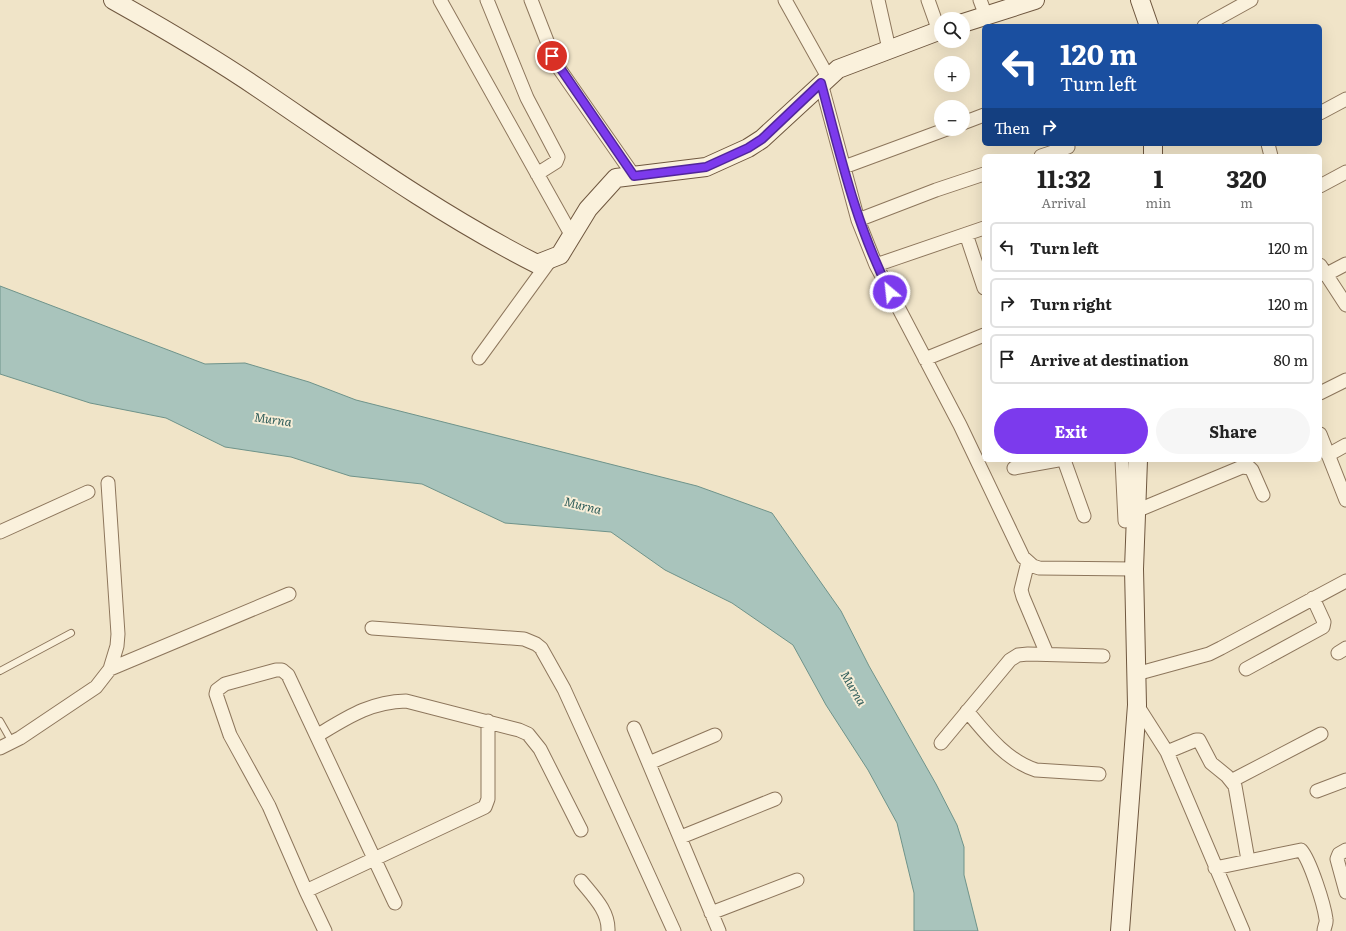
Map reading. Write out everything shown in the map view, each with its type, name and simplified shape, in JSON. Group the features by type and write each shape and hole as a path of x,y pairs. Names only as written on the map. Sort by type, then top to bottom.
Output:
{"street":[{"path":"114,0 260,89 354,154 496,244 537,264 560,255 588,209 616,178 706,167 755,143 838,69 934,33"},
{"path":"440,0 572,236"},
{"path":"487,0 527,98 558,157 556,162 537,174"},
{"path":"531,0 556,64 634,176"},
{"path":"785,0 825,80 844,167 858,220 876,265 1028,562 1039,568 1134,569"},
{"path":"878,0 889,49"},
{"path":"928,0 934,16"},
{"path":"970,18 983,8 1035,0"},
{"path":"1140,0 1148,24"},
{"path":"1208,24 1251,0"},
{"path":"1322,112 1346,99"},
{"path":"970,120 982,116"},
{"path":"844,167 934,134"},
{"path":"1047,154 1068,147"},
{"path":"1322,185 1346,172"},
{"path":"858,220 936,190 982,175"},
{"path":"876,265 982,229"},
{"path":"966,234 982,282"},
{"path":"479,358 551,259"},
{"path":"1344,299 1323,270 1346,264"},
{"path":"925,359 982,336"},
{"path":"1322,391 1346,380"},
{"path":"1322,439 1346,500"},
{"path":"1328,455 1346,445"},
{"path":"1014,468 1047,462"},
{"path":"1065,462 1084,516"},
{"path":"1120,931 1137,705 1134,569 1130,516 1122,462"},
{"path":"1130,516 1138,462"},
{"path":"1130,516 1242,467 1250,468 1252,470 1263,495"},
{"path":"0,748 12,742 96,688 110,669 117,646 118,634 108,483"},
{"path":"0,532 88,492"},
{"path":"1028,562 1021,590 1022,597 1047,654"},
{"path":"1136,674 1210,654 1346,581"},
{"path":"110,669 290,594"},
{"path":"1246,669 1325,624 1313,598"},
{"path":"372,628 524,639 536,644 540,648 564,689 674,931"},
{"path":"941,743 1010,660 1018,655 1047,654 1103,656"},
{"path":"325,931 306,891 270,806 230,736 216,694 217,690 225,684 276,670 282,670 288,675 318,735 395,903"},
{"path":"318,735 359,710 397,701 422,703 519,730 534,741 581,830"},
{"path":"1137,705 1167,752 1243,931"},
{"path":"967,712 991,740 1027,767 1036,770 1099,774"},
{"path":"306,891 485,807 488,799 488,721"},
{"path":"634,728 681,837 719,931"},
{"path":"1231,781 1321,734"},
{"path":"649,763 715,735"},
{"path":"1167,752 1199,740 1211,763 1231,781 1234,786 1248,860"},
{"path":"1317,792 1346,780"},
{"path":"681,837 775,799"},
{"path":"1215,868 1298,850 1302,851 1316,881 1326,916 1327,923 1324,931"},
{"path":"1346,850 1337,856 1346,892"},
{"path":"711,913 797,880"},
{"path":"582,881 603,909 608,924 608,931"}],"lane":[{"path":"0,671 71,633"},
{"path":"0,721 12,742"}],"water":[{"name":"Murna","path":"0,286 205,364 245,363 309,382 356,400 697,486 772,513 841,611 869,666 936,784 957,825 964,847 964,875 978,931 914,931 914,893 897,823 868,770 826,705 793,645 732,603 665,570 611,532 505,523 422,484 350,476 291,457 225,447 166,418 90,403 0,374"}],"route":[{"path":"552,56 556,64 634,176 706,167 748,148 762,139 821,83 858,220 876,265 890,292"}]}
